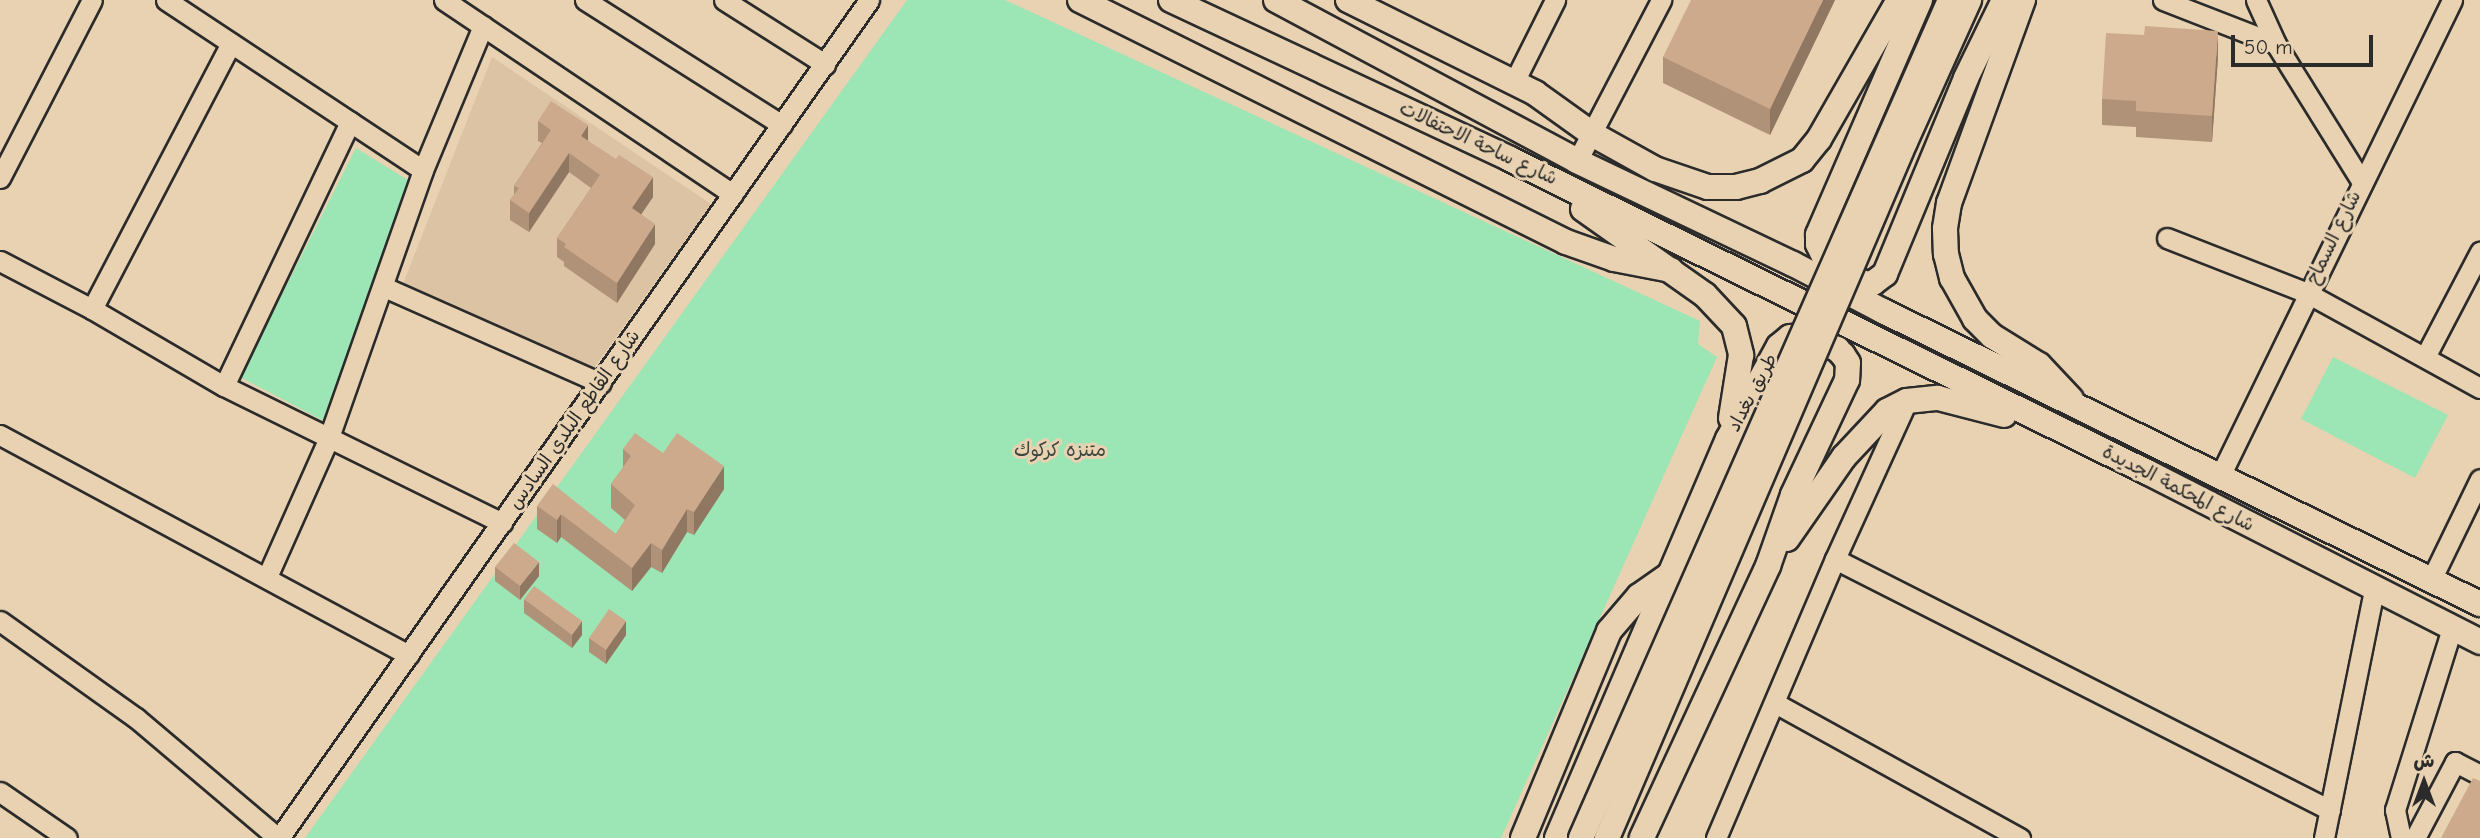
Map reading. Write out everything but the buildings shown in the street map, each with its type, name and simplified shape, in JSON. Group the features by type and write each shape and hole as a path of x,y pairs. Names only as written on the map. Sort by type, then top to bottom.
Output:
{"main road":[{"path":"1080,0 1566,242 1614,259 1671,270"},
{"name":"شارع ساحة الاحتفالات","path":"1171,0 1510,159 1875,339"},
{"name":"شارع ساحة الاحتفالات","path":"1278,0 1577,161 1793,264 1882,311"},
{"path":"1348,0 1514,82 1591,134 1655,169 1708,187 1736,187 1783,172 1802,160 1819,139 1899,0"},
{"path":"1920,0 1818,234 1818,244 1826,261 1865,284 1873,283 1885,274 1966,78 2004,0"},
{"path":"1581,838 1950,0"},
{"path":"1607,838 1905,142 1969,0"},
{"path":"2023,0 1949,203 1945,229 1946,254 1952,278 1975,319 1993,336 2039,365 2078,407"},
{"path":"1510,159 1705,295 1734,326 1738,340 1739,370 1728,439"},
{"name":"شارع المحكمة الجديدة","path":"1882,311 2480,604"},
{"name":"طريق بغداد","path":"1557,838 1728,439 1783,340 1805,336 1837,349 1843,355 1848,363 1847,380 1793,495 1769,566 1643,838"},
{"name":"شارع المحكمة الجديدة","path":"1875,339 2480,642"},
{"path":"1769,566 1862,435 1887,411 1907,401 1938,398 2065,432"},
{"path":"1523,838 1609,631 1639,596 1669,575"}],"street":[{"path":"0,178 92,0"},
{"path":"166,0 423,170"},
{"path":"444,0 733,194"},
{"path":"585,0 782,125"},
{"path":"724,0 825,64"},
{"name":"شارع القاطع البلدي السادس","path":"278,838 870,0"},
{"path":"1514,82 1555,0"},
{"path":"1577,161 1661,0"},
{"path":"2162,0 2276,44"},
{"path":"2256,0 2276,44 2362,182"},
{"name":"شارع السماح","path":"2219,478 2452,0"},
{"path":"267,577 328,440 423,170 483,26"},
{"path":"92,309 231,43"},
{"path":"224,386 350,122"},
{"path":"2167,238 2307,293 2480,388"},
{"path":"2425,358 2480,251"},
{"path":"0,261 92,309 224,386 328,440 502,523"},
{"path":"384,287 601,383"},
{"path":"1716,838 1835,559 1907,401"},
{"path":"0,435 409,655"},
{"path":"2431,580 2480,479"},
{"path":"1835,559 2330,810"},
{"path":"2324,838 2374,589"},
{"path":"0,621 136,718 278,838"},
{"path":"2401,838 2395,810 2452,628"},
{"path":"1775,703 2020,838"},
{"path":"2415,838 2455,762 2480,775"},
{"path":"0,792 67,838"}],"shaded area":[{"path":"492,57 711,204 594,368 403,284"}],"green space":[{"name":"متنزه كركوك","path":"907,0 1005,0 1700,321 1698,344 1717,357 1501,838 305,838"},
{"path":"356,148 411,182 324,421 240,377"},
{"path":"2333,357 2448,415 2415,478 2301,419"}]}
